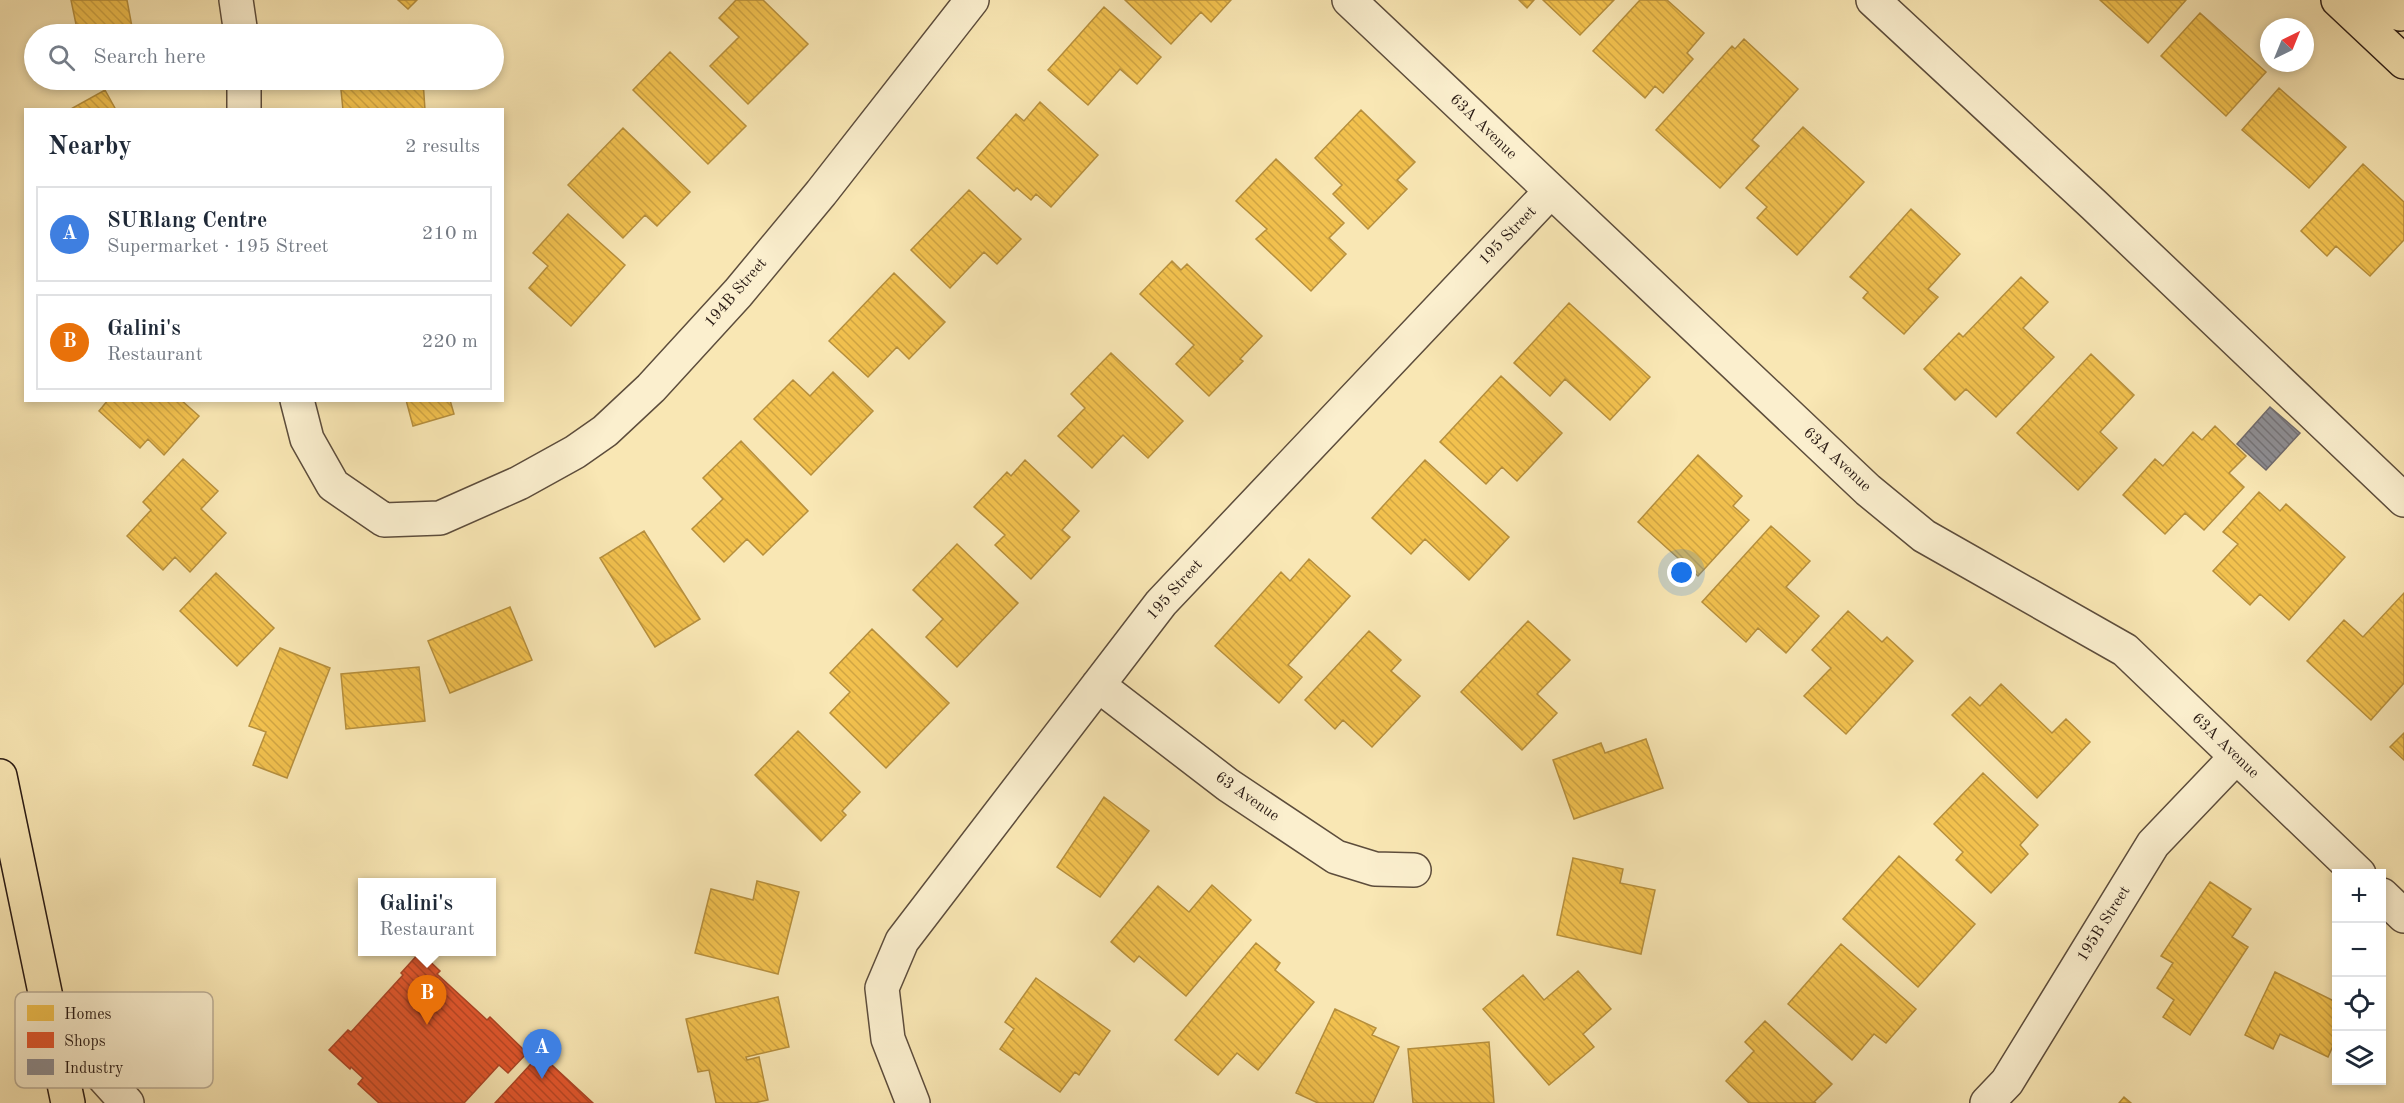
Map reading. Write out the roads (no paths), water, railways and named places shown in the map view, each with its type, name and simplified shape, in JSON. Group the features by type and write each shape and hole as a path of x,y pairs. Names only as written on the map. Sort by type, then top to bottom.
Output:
{"main road":[{"path":"2338,0 2404,62"},
{"path":"2360,0 2400,14 2404,13"},
{"path":"0,776 45,992"},
{"path":"65,1088 68,1103"}],"street":[{"path":"236,0 240,24"},
{"name":"194B Street","path":"298,402 307,439 333,485 384,520 440,518 519,483 575,452 605,431 651,388 738,293 821,193 972,0"},
{"name":"63A Avenue","path":"1349,0 1868,490 1924,536 2125,650 2355,869"},
{"path":"1873,0 2103,213 2404,500"},
{"path":"244,90 244,108"},
{"name":"195 Street","path":"913,1103 888,1039 882,988 902,941 1161,603 1551,192"},
{"name":"63 Avenue","path":"1098,685 1228,785 1336,857 1375,869 1413,870"},
{"name":"195B Street","path":"1987,1103 2007,1082 2153,844 2236,757"},
{"path":"2386,899 2404,916"},
{"path":"113,1088 127,1103"}],"place":[{"name":"Galini's","path":"427,1025"},
{"name":"SURlang Centre","path":"542,1079"}]}
